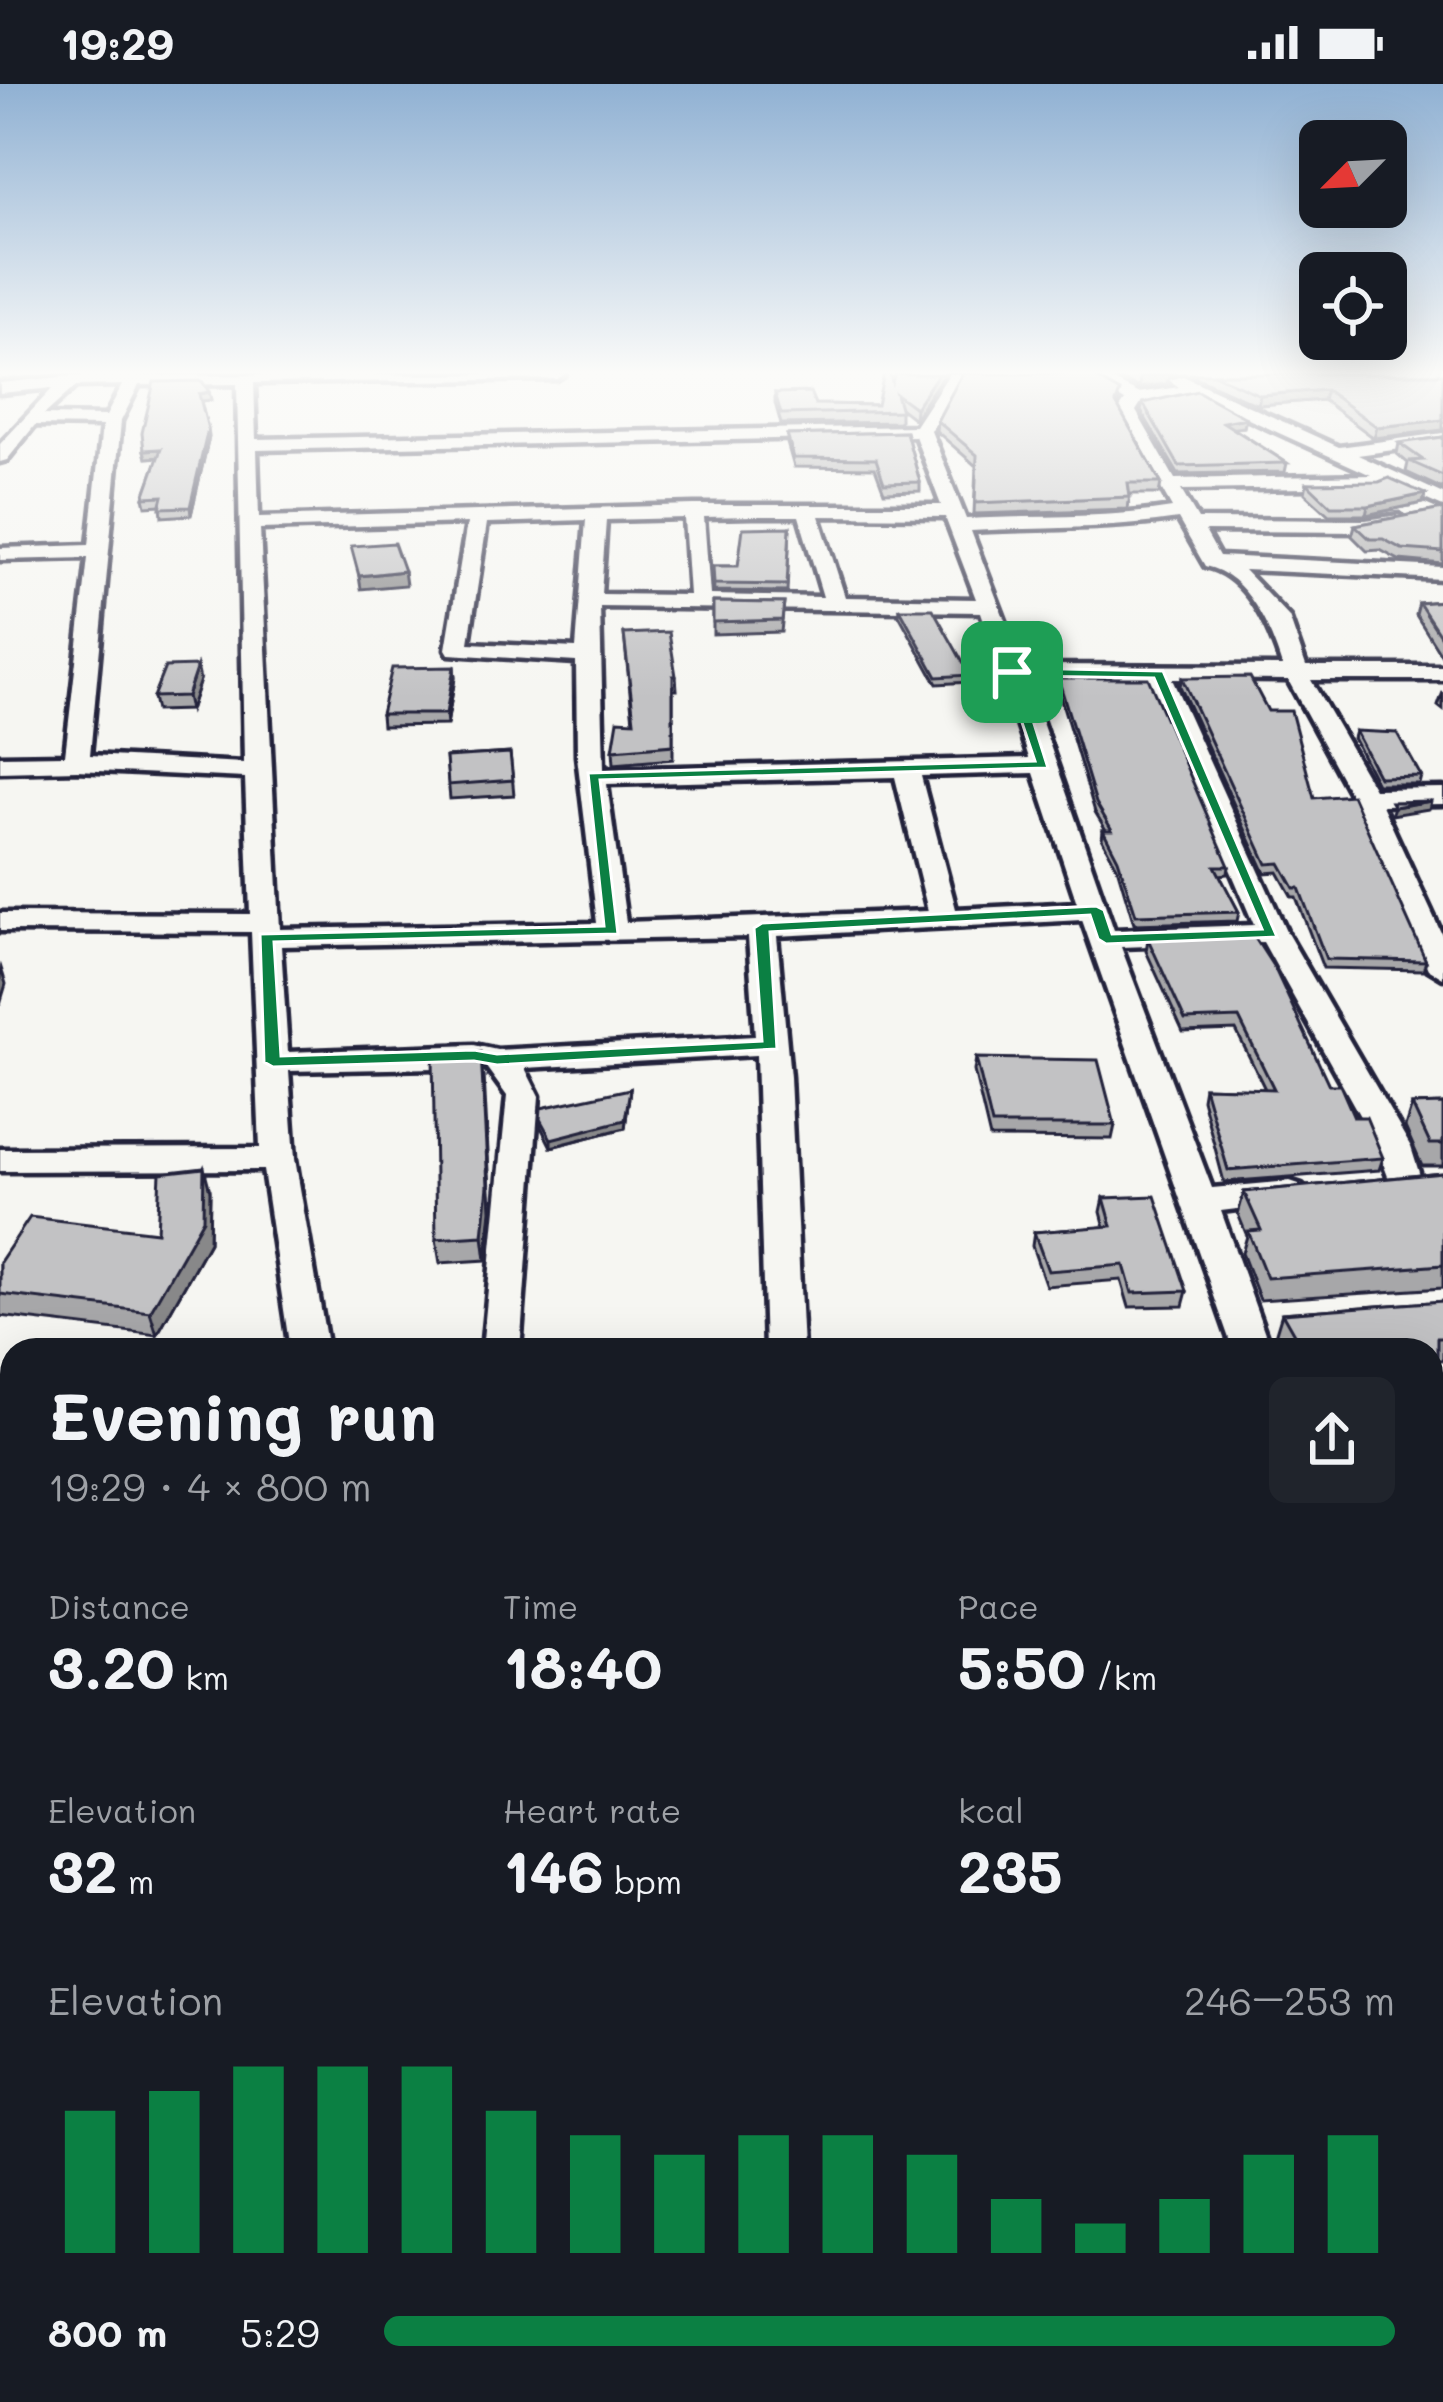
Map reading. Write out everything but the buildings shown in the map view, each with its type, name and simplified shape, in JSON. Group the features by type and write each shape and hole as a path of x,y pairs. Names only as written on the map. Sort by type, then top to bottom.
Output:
{"street":[{"path":"77,762 107,482"},
{"path":"247,482 278,1159 307,1338"},
{"path":"940,482 989,606 1138,1042 1247,1335 1287,1316"},
{"path":"1164,482 1213,562 1369,559 1443,573"},
{"path":"1166,485 1248,482"},
{"path":"1381,482 1443,506"},
{"path":"1392,482 1443,506"},
{"path":"248,523 807,510 953,519 1117,523 1189,519 1366,526 1443,506"},
{"path":"807,510 836,603"},
{"path":"694,511 700,601"},
{"path":"597,513 588,656 593,776 613,931"},
{"path":"478,516 457,649 588,656"},
{"path":"0,554 101,551"},
{"path":"1226,564 1278,617 1297,675 1365,797 1441,965"},
{"path":"590,600 989,606"},
{"path":"1012,672 1443,673"},
{"path":"1158,674 1272,933 1394,1147 1405,1182"},
{"path":"0,764 77,762 257,770"},
{"path":"593,776 1043,765"},
{"path":"906,768 944,917"},
{"path":"1365,797 1443,796"},
{"path":"0,922 266,930 613,931 944,917 1272,933"},
{"path":"762,928 783,1338"},
{"path":"273,1062 474,1055 497,1060 771,1045"},
{"path":"497,1060 513,1075 523,1096 502,1338"},
{"path":"0,1160 278,1159"},
{"path":"1359,1186 1443,1180"},
{"path":"1200,1201 1314,1191"}],"route":[{"path":"1012,672 1158,674 1272,933 1106,939 1096,910 762,928 771,1045 497,1060 474,1055 273,1062 266,938 613,931 593,776 1043,765 1012,672"}]}
